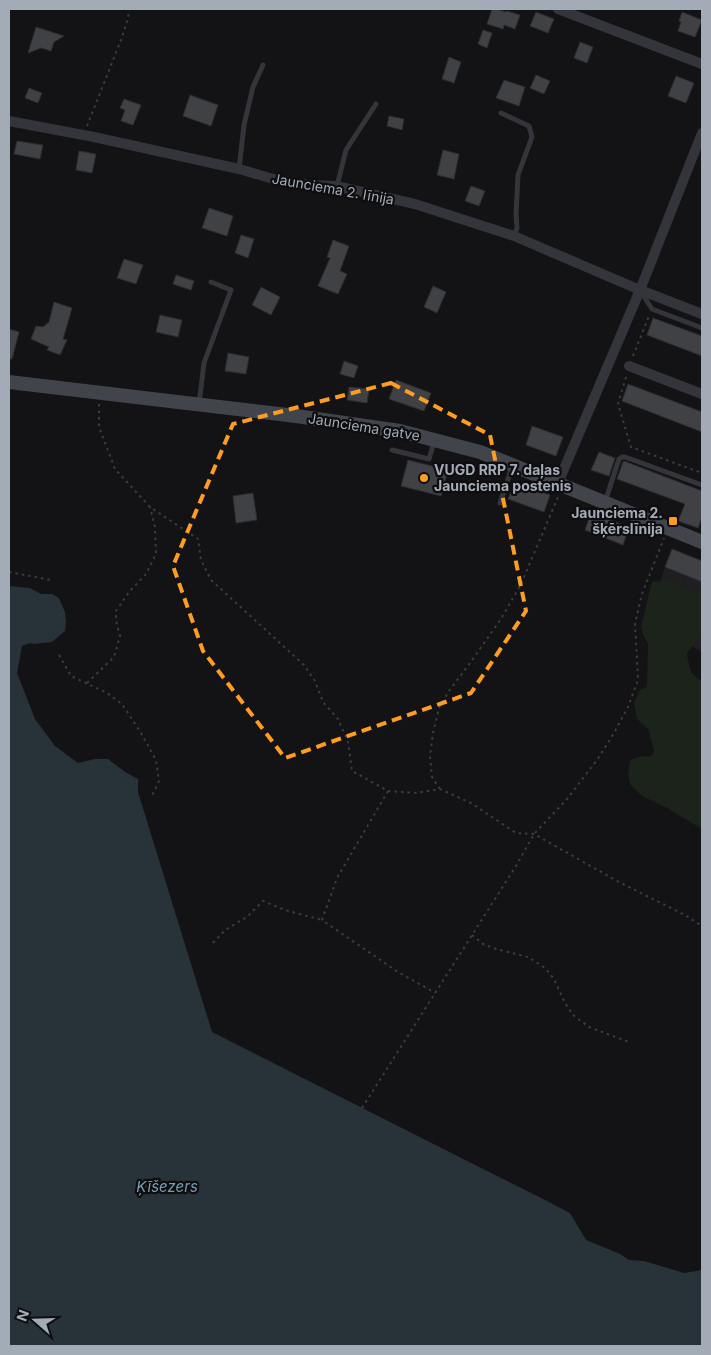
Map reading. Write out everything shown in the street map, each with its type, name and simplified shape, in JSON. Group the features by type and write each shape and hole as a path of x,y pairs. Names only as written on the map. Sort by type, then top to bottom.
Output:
{"main road":[{"name":"Jaunciema gatve","path":"9,382 198,404 400,431 480,452 702,542"}],"street":[{"path":"558,9 702,64"},
{"name":"Jaunciema 2. līnija","path":"9,120 239,169 277,180 309,185 336,186 414,204 514,236 640,290 702,314"},
{"path":"560,484 702,133"},
{"path":"629,366 702,394"}],"lane":[{"path":"239,169 244,125 254,87 263,65"},
{"path":"336,186 346,150 376,104"},
{"path":"501,113 529,126 532,137 518,175 514,236"},
{"path":"198,404 204,363 231,290 211,282"},
{"path":"640,290 652,309 702,328"},
{"path":"392,450 429,459 434,439"},
{"path":"605,502 619,459 622,457 702,485"},
{"path":"500,503 513,465"}],"path":[{"path":"84,135 121,40 129,9"},
{"path":"652,309 629,366 618,404 631,447 702,473"},
{"path":"100,392 99,427 115,468 150,507 198,539 200,560 211,580 304,664 315,681 323,702 338,719 348,742 352,771 388,791 416,793 440,789"},
{"path":"560,484 522,584 438,708 430,756 432,777 440,789 471,803 516,833 534,834 702,926"},
{"path":"88,683 114,657 120,636 116,621 116,611 129,592 146,574 156,554 155,527 150,507"},
{"path":"362,1108 516,866 534,834 567,799 597,760 628,707 638,680 635,624 642,594 668,528"},
{"path":"9,572 51,580"},
{"path":"59,655 71,676 88,683 122,704 142,733 156,760 159,781 151,798"},
{"path":"322,920 337,878 388,791"},
{"path":"213,943 225,930 247,917 263,901 285,910 322,920 395,970 434,993"},
{"path":"472,935 483,944 528,957 545,968 554,979 564,1003 573,1015 589,1027 629,1042"}],"highlighted area":[{"path":"391,383 490,435 526,611 471,693 285,758 203,651 173,566 233,424"}],"shaded area":[{"path":"672,549 702,561 702,652 646,619"},
{"path":"672,580 683,588 702,592 702,635 687,654 691,670 702,681 702,829 667,808 642,796 630,784 628,774 630,760 642,756 649,757 654,754 648,729 637,719 634,703 640,690 647,687 648,644 641,627 652,582"}],"water":[{"name":"Ķīšezers","path":"9,586 30,588 41,594 52,594 59,598 65,612 65,631 52,642 30,643 22,646 17,673 35,719 55,746 78,763 95,759 108,759 138,779 138,792 212,1032 570,1213 586,1240 620,1254 629,1260 644,1261 684,1273 702,1270 702,1346 9,1346"}],"building":[{"path":"492,9 520,15 515,29 504,25 503,29 487,24"},
{"path":"536,12 554,19 548,33 530,26"},
{"path":"682,12 702,20 695,37 678,31"},
{"path":"36,27 64,36 54,42 51,51 41,48 28,53"},
{"path":"483,30 492,33 487,48 478,44"},
{"path":"580,42 593,47 587,63 574,58"},
{"path":"449,57 461,62 454,83 442,79"},
{"path":"536,75 550,81 544,94 530,88"},
{"path":"676,76 694,83 686,103 668,96"},
{"path":"504,80 525,87 519,106 496,98"},
{"path":"29,88 42,93 38,103 25,98"},
{"path":"190,95 218,105 211,126 183,116"},
{"path":"124,99 141,105 133,125 121,121 125,110 120,108"},
{"path":"389,116 404,119 402,130 387,126"},
{"path":"17,141 43,145 40,159 14,154"},
{"path":"443,150 459,154 454,179 437,175"},
{"path":"79,151 96,154 92,173 76,170"},
{"path":"471,186 485,191 479,206 465,201"},
{"path":"209,208 233,216 227,236 202,228"},
{"path":"241,235 254,239 248,258 235,253"},
{"path":"333,240 349,246 340,271 347,274 338,294 318,286 330,258 327,257"},
{"path":"124,259 143,265 136,284 117,278"},
{"path":"176,275 194,281 191,290 173,284"},
{"path":"433,286 446,292 437,313 424,307"},
{"path":"261,287 280,297 271,315 252,305"},
{"path":"54,302 72,308 63,339 67,340 60,355 47,350 49,347 31,339 36,326 43,327 49,322"},
{"path":"160,315 182,320 178,337 156,332"},
{"path":"653,318 702,336 702,356 647,335"},
{"path":"9,329 19,332 12,359 9,359"},
{"path":"228,353 249,357 246,374 225,371"},
{"path":"344,361 358,366 354,378 340,374"},
{"path":"396,380 431,393 424,411 389,399"},
{"path":"628,384 702,412 702,432 622,401"},
{"path":"349,387 369,389 367,403 347,400"},
{"path":"532,426 563,437 556,456 526,445"},
{"path":"599,452 615,458 609,476 591,470"},
{"name":"VUGD RRP 7. daļas Jaunciema postenis","path":"408,460 448,470 441,496 401,486"},
{"path":"624,461 702,491 702,517 698,528 678,521 685,504 617,479"},
{"path":"515,482 550,495 544,512 508,499"},
{"path":"253,493 257,520 236,523 233,496"},
{"path":"591,513 629,527 623,545 585,530"},
{"path":"672,549 702,561 702,582 665,567"}],"place":[{"name":"VUGD RRP 7. daļas Jaunciema postenis","path":"424,478"},
{"name":"Jaunciema 2. šķērslīnija","path":"673,521"}]}
